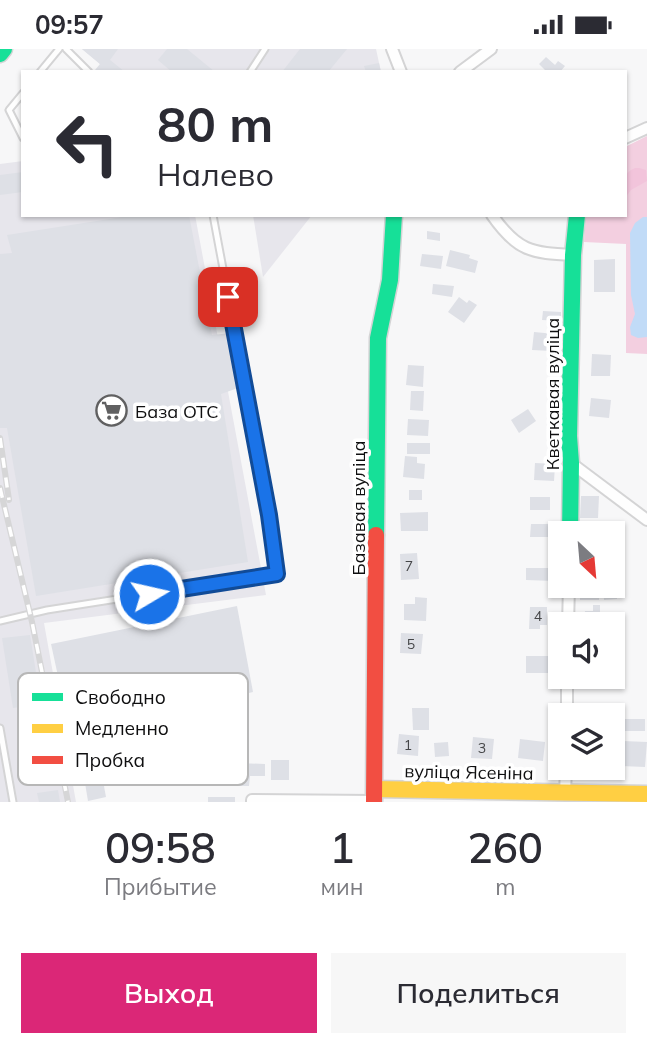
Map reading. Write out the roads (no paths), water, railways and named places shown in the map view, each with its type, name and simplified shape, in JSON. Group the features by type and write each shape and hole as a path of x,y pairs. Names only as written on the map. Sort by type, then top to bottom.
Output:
{"street":[{"path":"0,54 4,49"},
{"path":"392,49 400,70"},
{"path":"463,70 491,49"},
{"path":"627,137 647,128"},
{"name":"Базавая вуліца","path":"374,797 378,338 390,280 394,217"},
{"path":"494,217 507,235 530,250 541,254 573,255"},
{"name":"Кветкавая вуліца","path":"570,521 573,255 578,217"},
{"path":"571,463 647,520"},
{"path":"565,793 566,780"},
{"name":"вуліца Ясеніна","path":"374,797 647,794"},
{"path":"252,802 374,797"}],"lane":[{"path":"42,70 58,49"},
{"path":"66,49 87,70"},
{"path":"251,70 265,49"},
{"path":"21,95 9,110 21,134"},
{"path":"0,621 47,610 277,574 269,515 213,217"},
{"path":"0,728 13,802"}],"water":[{"path":"647,217 647,337 638,338 631,335 630,327 635,314 631,295 630,233 635,223"}],"railway":[{"path":"0,438 9,500"},
{"path":"0,488 42,673"},
{"path":"65,785 68,802"}],"place":[{"name":"База ОТС","path":"112,411"}]}
